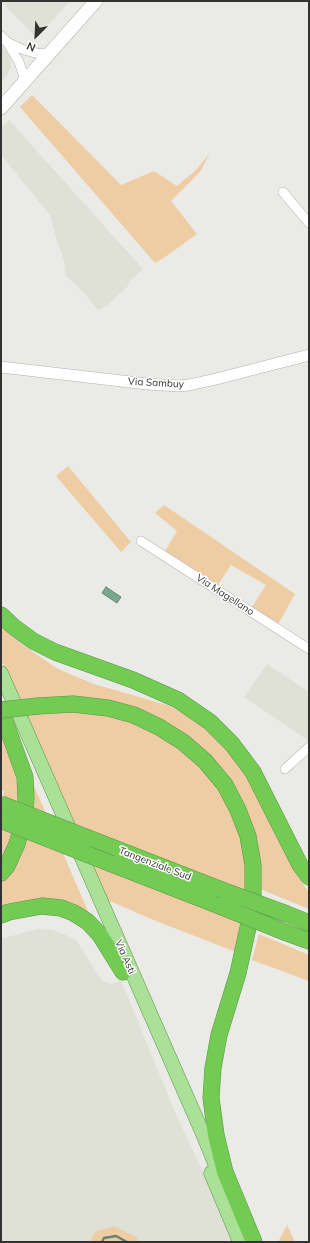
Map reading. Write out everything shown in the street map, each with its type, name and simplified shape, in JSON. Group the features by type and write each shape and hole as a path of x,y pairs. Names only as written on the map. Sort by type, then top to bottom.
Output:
{"highway":[{"path":"1,615 33,641 55,652 133,680 178,700 210,722 232,744 253,772 300,865 309,877"},
{"path":"1,873 17,844 24,819 26,799 25,777 1,710 73,704 108,708 134,715 159,727 184,742 205,761 224,784 238,810 248,836 253,865 253,905 238,973 219,1035 213,1068 211,1098 216,1136 225,1172 254,1242"},
{"name":"Tangenziale Sud","path":"1,804 309,923"},
{"name":"Tangenziale Sud","path":"2,820 309,941"},
{"path":"1,915 9,912 42,906 61,908 74,913 88,922 100,935 123,972"}],"main road":[{"path":"1,108 96,1"},
{"name":"Via Asti","path":"1,673 203,1134 247,1242"},
{"name":"Via Asti","path":"1,692 123,972 197,1137 240,1242"}],"street":[{"path":"4,39 24,50 48,54"},
{"path":"4,39 19,62 25,80"},
{"path":"282,192 309,223"},
{"name":"Via Sambuy","path":"1,367 147,384 178,386 216,379 309,355"},
{"name":"Via Magellano","path":"141,541 309,649"},
{"path":"285,769 309,747"}],"shaded area":[{"path":"1,1 70,1 36,38"},
{"path":"1,46 10,56 11,66 8,74 1,83"},
{"path":"32,95 121,185 154,171 177,186 196,170 210,153 200,172 171,201 197,234 155,263 20,107"},
{"path":"9,120 143,269 108,305 98,310 85,294 66,276 64,260 50,215 1,155 1,128"},
{"path":"68,466 131,542 121,552 56,476"},
{"path":"164,505 295,594 277,626 252,607 266,585 231,565 218,585 165,551 177,531 155,513"},
{"path":"106,587 121,597 117,603 102,593"},
{"path":"1,626 24,646 58,669 94,684 170,706 197,722 222,743 242,769 258,796 294,871 309,892 309,909 260,889 224,776 140,714 19,701 1,660"},
{"path":"267,664 309,692 309,741 244,697"},
{"path":"47,710 114,714 180,745 218,785 243,837 250,886 236,952 156,921 105,899 24,714"},
{"path":"1,730 15,769 19,796 13,838 1,861 1,808 4,791 1,789"},
{"path":"29,774 90,916 1,909 1,879"},
{"path":"37,929 53,930 77,941 102,981 112,984 121,980 175,1112 218,1201 235,1242 139,1242 136,1237 95,1232 89,1242 1,1242 1,939"},
{"path":"259,934 309,955 309,981 252,960"},
{"path":"287,1225 295,1242 278,1242"},
{"path":"113,1226 136,1237 139,1242 89,1242 95,1232"}],"waterway":[{"path":"102,1242 104,1238 116,1236 127,1242"}]}
